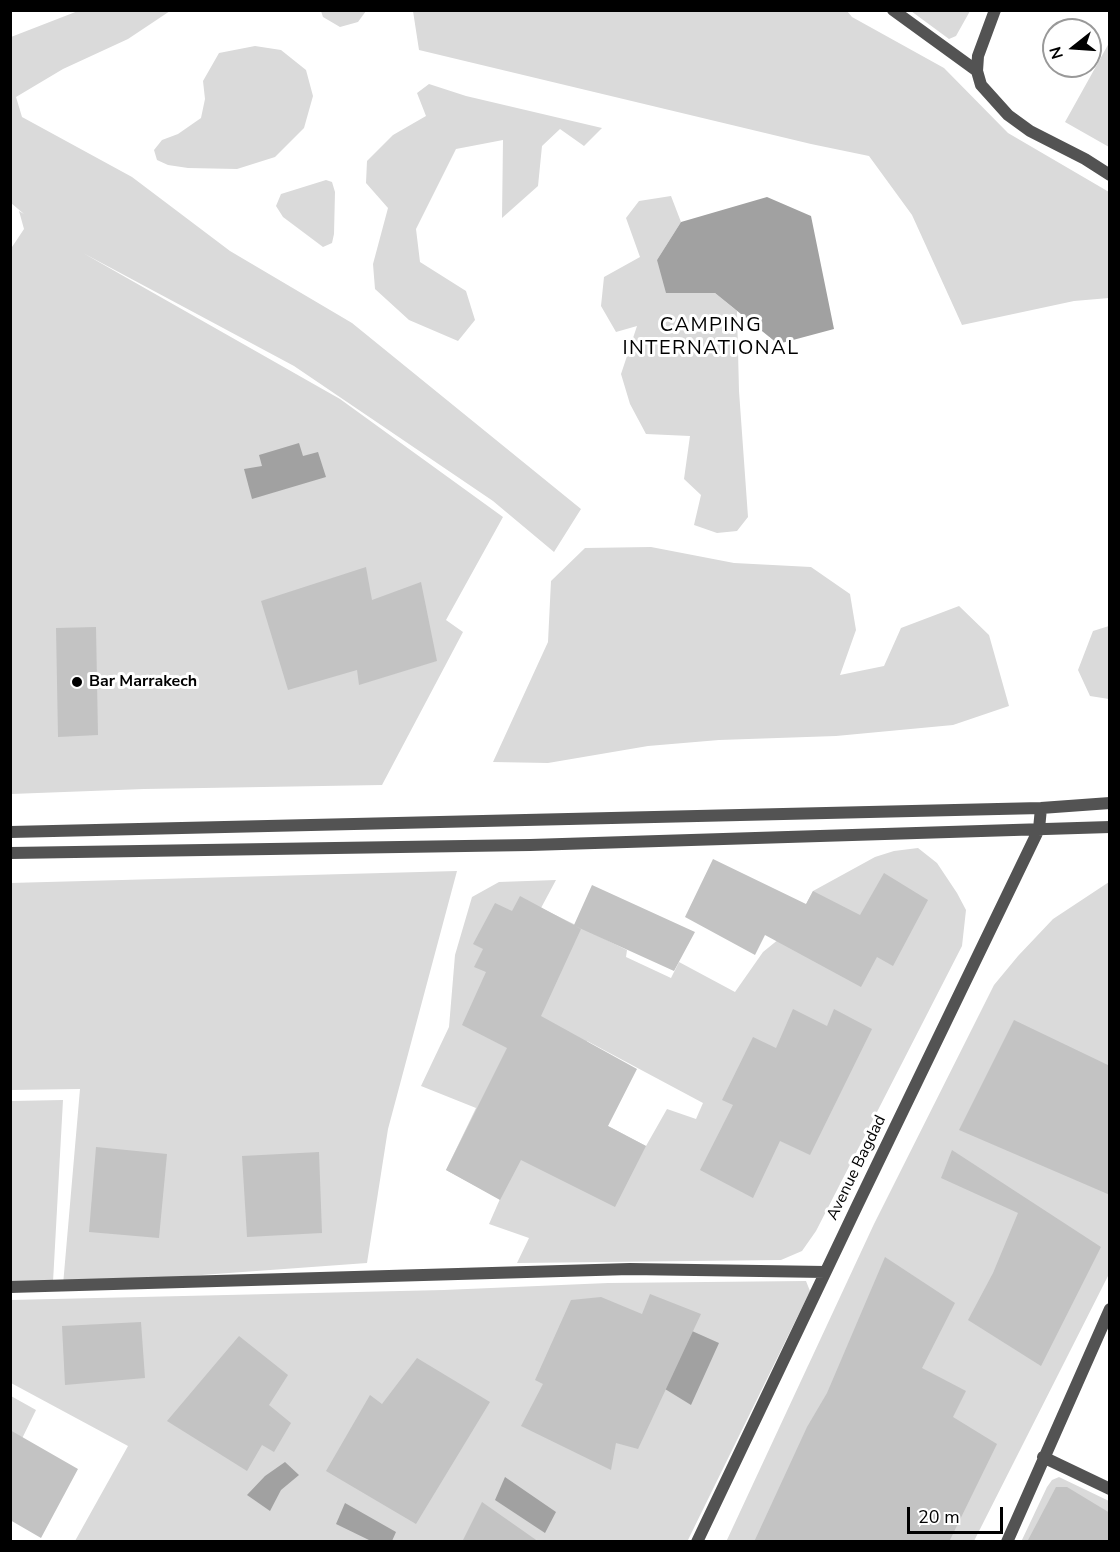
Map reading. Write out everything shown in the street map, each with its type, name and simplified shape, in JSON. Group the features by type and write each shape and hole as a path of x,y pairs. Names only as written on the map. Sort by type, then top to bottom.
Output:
{"street":[{"path":"893,10 976,71"},
{"path":"995,10 978,56 976,71 981,85 1008,115 1030,131 1085,159 1110,175"},
{"path":"10,832 1041,808 1110,803"},
{"name":"Avenue Bagdad","path":"697,1542 1039,829 1041,808"},
{"path":"10,853 530,845 1110,827"},
{"path":"10,1287 630,1269 825,1272"},
{"path":"1007,1542 1110,1309"},
{"path":"1043,1457 1110,1489"}],"shaded area":[{"path":"321,10 366,11 358,22 340,27 323,17"},
{"path":"78,11 170,11 128,39 63,69 16,97 22,117 132,177 230,251 352,323 581,509 554,552 493,501 294,366 83,253 340,399 503,517 446,620 463,632 382,785 11,794 10,250 24,229 19,211 24,214 11,203 11,37"},
{"path":"413,11 847,11 852,17 944,68 1008,133 1109,192 1109,298 1074,301 962,325 912,215 869,156 419,50"},
{"path":"911,11 970,11 956,36 949,39"},
{"path":"1109,43 1109,147 1065,122 1090,78 1102,78 1102,56"},
{"path":"255,46 281,50 306,70 313,96 304,128 275,157 237,169 188,168 168,165 157,160 154,150 162,140 178,134 201,118 205,99 203,81 219,53"},
{"path":"429,84 466,96 602,128 584,146 560,129 542,146 538,186 502,218 503,140 456,149 416,229 420,262 466,291 475,320 458,341 409,320 375,289 373,264 388,208 366,183 367,161 393,135 426,116 417,93"},
{"path":"326,180 332,182 335,192 334,234 332,243 323,247 283,217 276,206 281,194"},
{"path":"671,196 681,222 657,260 715,293 737,311 739,391 748,517 737,531 717,533 694,525 701,495 684,479 690,436 646,434 630,404 621,374 637,326 616,332 601,306 604,277 640,257 626,218 639,201"},
{"path":"767,197 811,216 834,329 778,344 715,293 666,293 657,260 681,222"},
{"path":"299,443 303,456 318,452 326,477 252,499 244,469 262,466 259,455"},
{"path":"651,547 734,563 811,567 850,594 856,630 840,675 884,666 901,628 959,606 989,635 1009,706 953,725 836,736 719,740 648,746 548,763 493,762 548,642 551,581 585,548"},
{"path":"1109,626 1109,699 1090,696 1078,670 1093,631"},
{"path":"918,848 937,863 966,910 962,946 816,1231 802,1251 781,1260 517,1263 529,1238 489,1224 500,1199 446,1170 476,1108 421,1086 449,1027 455,955 472,897 499,882 556,880 541,908 627,950 626,957 671,978 679,962 735,992 763,952 795,926 813,891 875,857 894,851","holes":["587,1041 703,1103 696,1119 667,1109 646,1146 608,1126"]},
{"path":"457,871 388,1129 367,1263 63,1285 80,1089 11,1090 10,883"},
{"path":"1109,882 1109,1274 974,1541 726,1542 874,1224 994,985 1053,919"},
{"path":"63,1100 53,1282 11,1281 11,1101"},
{"path":"806,1281 810,1291 687,1542 75,1541 128,1446 11,1383 10,1300 444,1290 608,1283"},
{"path":"692,1331 719,1343 691,1405 665,1389"},
{"path":"11,1396 36,1410 11,1461"},
{"path":"285,1462 299,1475 281,1490 270,1511 247,1495 265,1476"},
{"path":"505,1477 556,1512 545,1533 495,1500"},
{"path":"1059,1477 1109,1501 1109,1541 1021,1542 1047,1487 1052,1480"},
{"path":"345,1503 396,1532 392,1541 371,1541 336,1524"}],"building":[{"path":"366,567 372,600 421,582 437,661 359,685 357,670 288,690 261,601"},
{"name":"Bar Marrakech","path":"96,627 98,735 58,737 56,628"},
{"path":"713,859 806,904 813,891 860,915 884,873 928,900 893,966 877,957 861,987 765,935 755,955 685,917"},
{"path":"592,885 695,932 674,971 575,926 581,929 541,1016 637,1069 608,1126 646,1146 615,1207 521,1160 500,1200 446,1170 507,1048 462,1025 486,972 474,967 483,949 473,944 495,903 512,911 520,896 574,925"},
{"path":"793,1009 827,1026 834,1009 872,1029 810,1155 780,1141 753,1198 700,1170 733,1105 722,1100 753,1037 776,1048"},
{"path":"1014,1020 1110,1066 1110,1195 959,1130"},
{"path":"96,1147 167,1154 159,1238 89,1232"},
{"path":"952,1150 1101,1247 1041,1366 968,1320 993,1273 1018,1213 941,1178"},
{"path":"319,1152 322,1233 247,1237 242,1156"},
{"path":"885,1257 955,1303 922,1368 966,1391 953,1417 997,1444 949,1542 754,1542 807,1427 827,1393"},
{"path":"650,1294 701,1314 638,1449 616,1443 611,1470 521,1426 543,1384 535,1380 571,1300 601,1297 642,1314"},
{"path":"141,1322 145,1378 65,1385 62,1326"},
{"path":"239,1336 288,1375 269,1405 291,1423 274,1452 262,1445 247,1471 167,1421"},
{"path":"417,1358 490,1402 416,1524 326,1471 370,1395 382,1404"},
{"path":"10,1430 78,1469 41,1538 10,1520"},
{"path":"1056,1487 1067,1487 1110,1513 1110,1542 1027,1542"},
{"path":"482,1502 539,1542 462,1542"}],"place":[{"name":"Bar Marrakech","path":"77,682"}],"district":[{"name":"CAMPING INTERNATIONAL","path":"711,338"}]}
